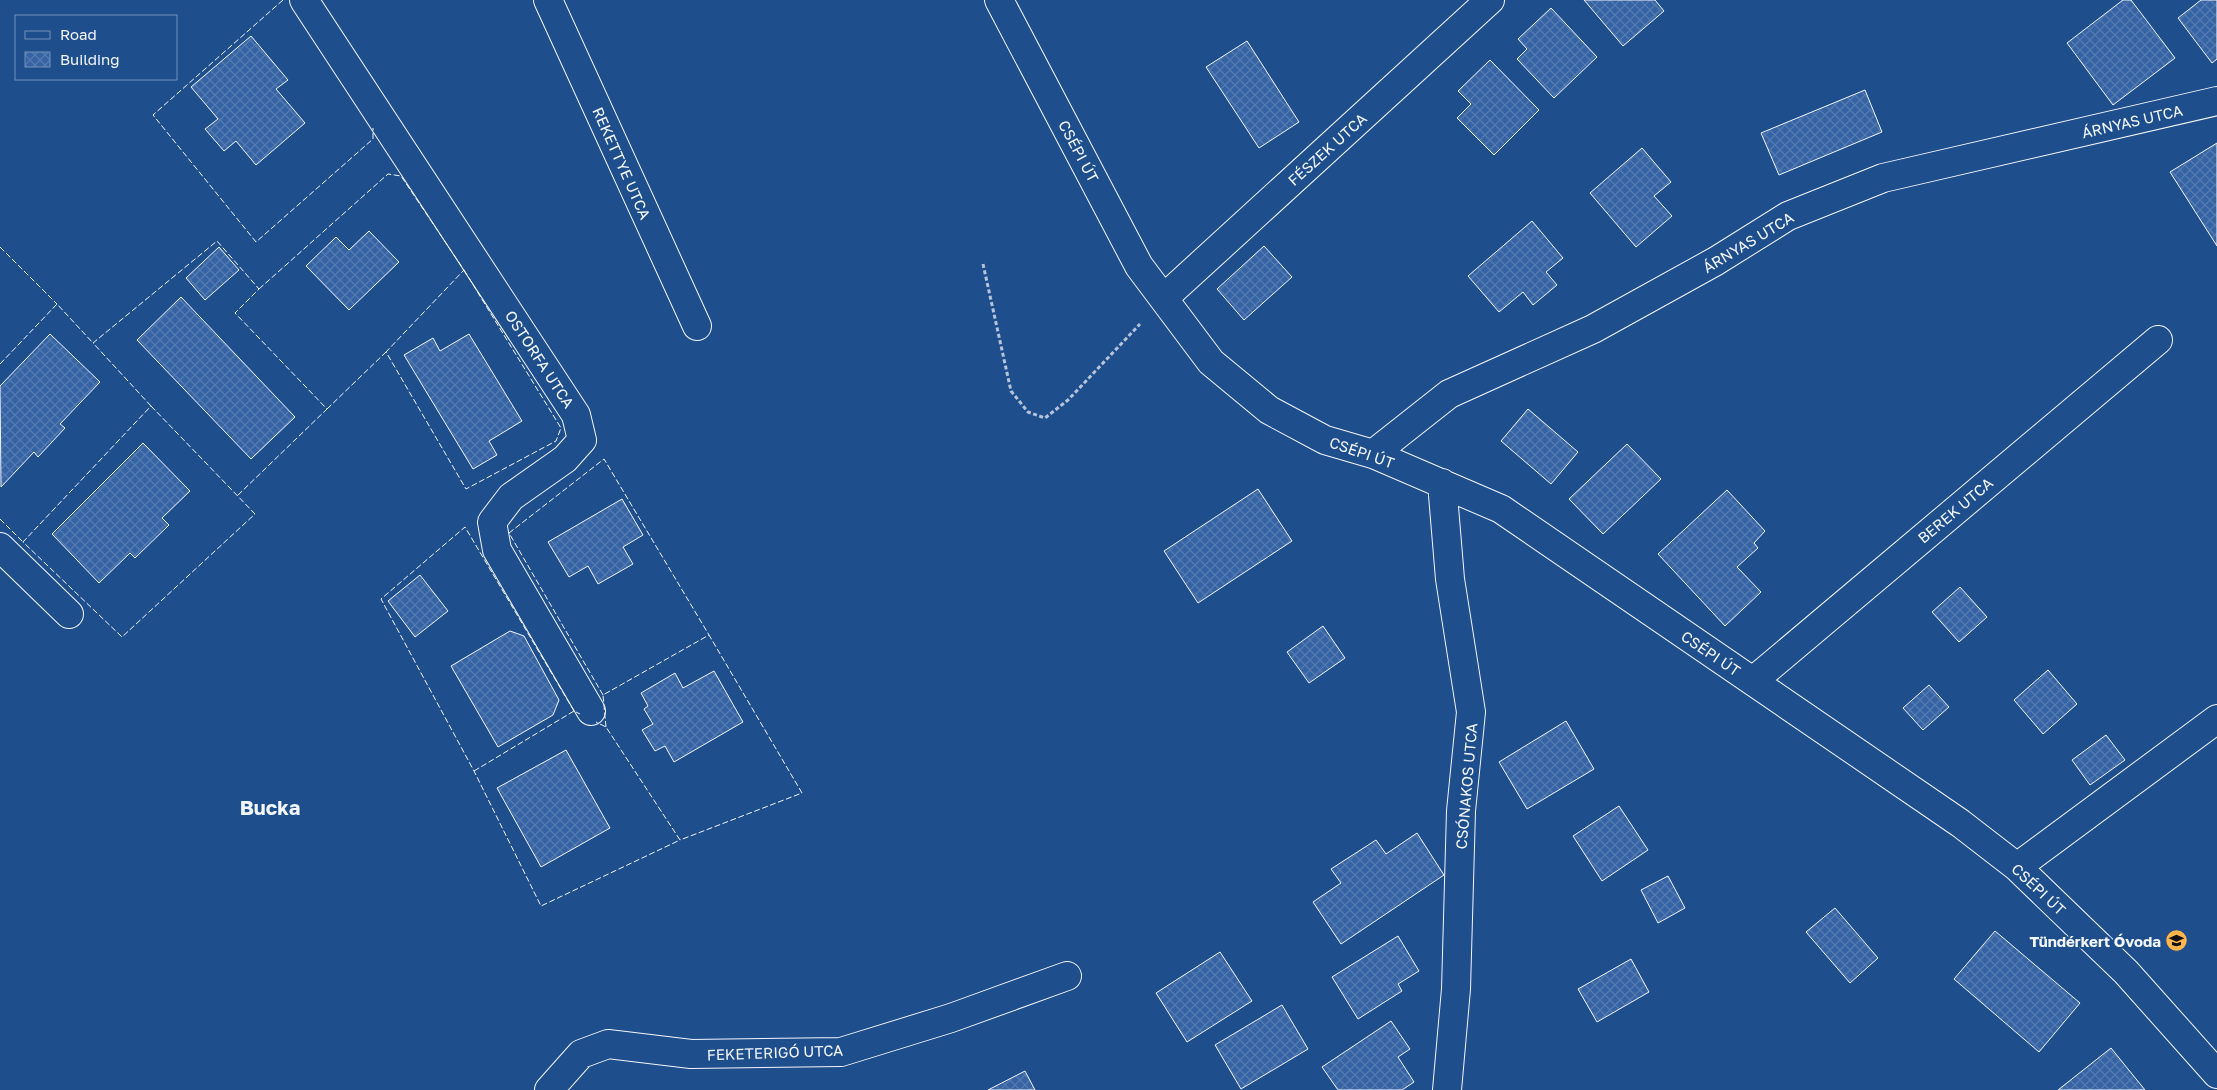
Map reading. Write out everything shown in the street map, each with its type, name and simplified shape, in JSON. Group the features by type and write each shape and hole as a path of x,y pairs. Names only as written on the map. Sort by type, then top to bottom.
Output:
{"street":[{"name":"OSTORFA UTCA","path":"304,0 576,415 582,440 565,459 511,497 492,522 497,550 592,711"},
{"name":"REKETTYE UTCA","path":"548,0 698,326"},
{"name":"CSÉPI ÚT","path":"999,0 1139,266 1211,362 1268,410 1325,440 1373,454 1501,509 1960,823 2017,866 2126,972 2217,1074"},
{"name":"FÉSZEK UTCA","path":"1164,298 1490,0"},
{"name":"ÁRNYAS UTCA","path":"1373,454 1449,394 1593,329 1716,262 1788,216 1883,178 2217,101"},
{"name":"BEREK UTCA","path":"1753,681 2158,340"},
{"name":"CSÓNAKOS UTCA","path":"1442,483 1450,579 1472,712 1461,810 1456,989 1447,1090"},
{"path":"0,547 69,614"},
{"path":"2017,866 2217,719"},
{"name":"FEKETERIGÓ UTCA","path":"549,1090 581,1054 608,1044 691,1054 841,1052 951,1018 1067,976"}],"path":[{"path":"983,264 1011,391 1028,412 1045,418 1068,400 1164,298"}],"building":[{"path":"1584,0 1655,0 1664,11 1623,46"},
{"path":"2123,0 2131,0 2175,58 2113,105 2067,43"},
{"path":"2201,0 2217,0 2217,59 2212,63 2178,18"},
{"path":"1551,8 1597,57 1554,98 1517,59 1527,49 1518,39"},
{"path":"251,36 288,80 276,89 305,123 256,165 236,141 224,151 205,129 218,119 191,87"},
{"path":"1247,41 1299,122 1259,148 1206,67"},
{"path":"1490,60 1539,110 1494,155 1457,118 1471,104 1458,91"},
{"path":"1865,90 1882,132 1779,175 1761,133"},
{"path":"2217,143 2217,246 2170,172"},
{"path":"1642,148 1671,182 1654,196 1672,216 1636,247 1590,193"},
{"path":"1532,221 1563,258 1546,272 1557,285 1533,305 1523,292 1499,312 1468,276"},
{"path":"369,231 399,262 349,310 306,266 336,237 349,250"},
{"path":"1264,246 1292,277 1244,320 1217,289"},
{"path":"219,247 239,270 205,300 186,278"},
{"path":"181,297 295,417 251,459 137,340"},
{"path":"50,334 100,382 60,424 65,428 38,457 34,452 1,487 0,386"},
{"path":"469,334 522,421 489,441 497,455 473,469 404,355 433,338 440,351"},
{"path":"1528,409 1578,452 1551,484 1501,441"},
{"path":"143,443 190,491 162,518 169,525 135,558 130,553 99,583 52,534"},
{"path":"1627,444 1661,479 1603,534 1569,499"},
{"path":"1258,489 1292,541 1198,603 1164,551"},
{"path":"1727,490 1765,531 1754,543 1758,548 1737,567 1761,592 1725,626 1658,554"},
{"path":"622,499 643,535 623,547 633,564 598,584 588,566 569,577 548,542"},
{"path":"420,575 448,611 415,637 388,601"},
{"path":"1960,587 1987,617 1959,642 1932,612"},
{"path":"1323,626 1345,658 1309,683 1287,652"},
{"path":"510,631 524,636 559,700 553,715 498,747 451,666"},
{"path":"2048,670 2077,704 2043,734 2014,700"},
{"path":"714,671 743,722 674,762 665,746 655,751 642,730 653,724 644,709 648,706 641,693 675,673 683,688"},
{"path":"1929,685 1949,707 1923,730 1903,708"},
{"path":"1566,721 1594,769 1527,809 1499,762"},
{"path":"2106,735 2125,760 2090,785 2072,760"},
{"path":"566,750 610,828 541,867 497,788"},
{"path":"1619,806 1648,850 1602,881 1573,836"},
{"path":"1417,833 1444,875 1341,944 1313,902 1341,883 1331,869 1376,840 1386,854"},
{"path":"1668,876 1685,908 1658,923 1641,890"},
{"path":"1835,908 1878,958 1850,983 1806,932"},
{"path":"1995,931 2080,1003 2039,1052 1954,979"},
{"path":"1398,936 1419,971 1398,984 1402,991 1358,1019 1332,977"},
{"path":"1220,952 1252,1001 1187,1042 1156,993"},
{"path":"1631,959 1649,992 1597,1022 1578,989"},
{"path":"1282,1005 1308,1049 1241,1089 1215,1045"},
{"path":"1391,1021 1410,1049 1398,1057 1414,1082 1402,1090 1338,1090 1322,1067"},
{"path":"2111,1048 2145,1090 2058,1090"},
{"path":"1025,1071 1035,1090 988,1090"}],"fence":[{"path":"283,0 153,115 256,242 373,139 373,128"},
{"path":"259,289 388,174 401,176 464,270"},
{"path":"151,406 93,343 217,241 259,289 235,313 327,409 237,496"},
{"path":"0,247 57,304"},
{"path":"464,270 561,428 556,441 466,489 386,352 464,270"},
{"path":"0,364 57,304 93,343"},
{"path":"327,409 386,352"},
{"path":"151,406 255,514 122,637 23,542 151,406"},
{"path":"603,695 509,533 604,459 709,635"},
{"path":"0,519 23,542"},
{"path":"574,711 465,527 381,599 474,771 541,906 680,840 606,727 596,722"},
{"path":"606,727 603,695 709,635 802,793 680,840"},
{"path":"474,771 574,711 580,714"}],"place":[{"name":"Tündérkert Óvoda","path":"2177,941"}],"district":[{"name":"Bucka","path":"270,807"}]}
